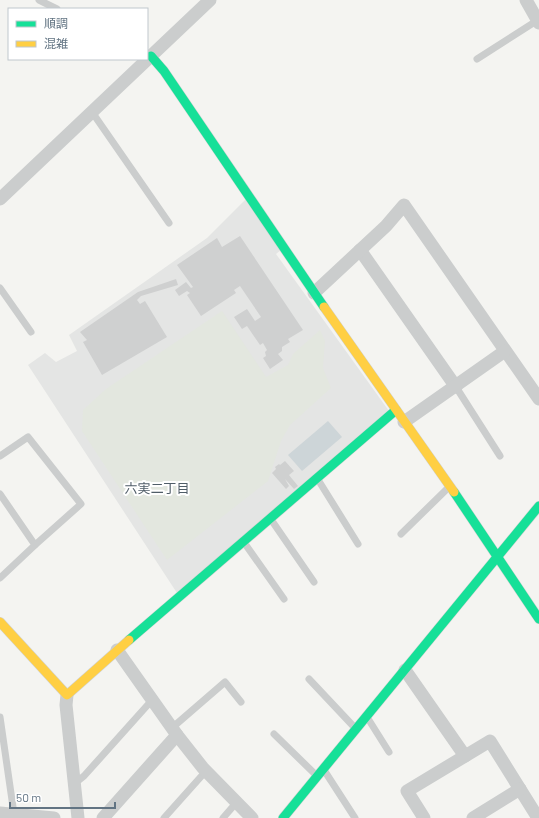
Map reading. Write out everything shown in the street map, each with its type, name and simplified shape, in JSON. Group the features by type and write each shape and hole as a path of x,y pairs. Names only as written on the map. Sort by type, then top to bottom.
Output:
{"street":[{"path":"210,0 150,55 164,71 314,293 450,487 539,619"},
{"path":"526,0 538,22"},
{"path":"0,199 145,60"},
{"path":"314,293 386,226 404,205 539,399"},
{"path":"360,250 456,387"},
{"path":"404,422 456,387 505,351"},
{"path":"78,818 66,705 67,695 270,517 396,410"},
{"path":"283,818 324,770 539,506"},
{"path":"0,622 67,695"},
{"path":"118,650 175,731 206,771 252,818"},
{"path":"405,670 465,756"},
{"path":"103,818 175,731"},
{"path":"424,818 407,791 490,740 538,818"},
{"path":"473,818 520,789"},
{"path":"0,813 13,816 54,818"}],"lane":[{"path":"39,0 55,8"},
{"path":"477,60 538,22"},
{"path":"92,112 169,223"},
{"path":"0,288 31,332"},
{"path":"456,387 500,456"},
{"path":"0,456 28,437 81,504 0,578"},
{"path":"317,478 358,544"},
{"path":"401,534 450,487"},
{"path":"0,494 35,545"},
{"path":"270,517 314,582"},
{"path":"243,541 284,599"},
{"path":"309,679 356,729"},
{"path":"175,731 225,682 241,702"},
{"path":"74,784 84,776 153,699"},
{"path":"0,717 13,816"},
{"path":"367,717 390,752"},
{"path":"274,734 317,777"},
{"path":"324,770 355,818"},
{"path":"164,818 206,771"},
{"path":"223,818 236,803"}],"shaded area":[{"path":"246,199 281,250 276,254 389,411 177,593 28,365 45,353 56,362 77,351 69,335 207,238"},
{"path":"222,311 266,377 288,365 293,354 320,330 325,341 323,368 331,388 290,425 281,441 268,481 167,560 82,431 83,410 106,389"},
{"path":"328,421 342,437 302,471 288,455"}],"building":[{"path":"240,236 303,330 288,339 290,342 282,347 282,351 278,354 283,360 270,369 263,358 266,356 265,352 267,350 263,343 260,345 247,326 242,329 234,317 247,309 255,321 261,317 240,286 234,290 236,293 201,316 187,295 190,293 187,291 179,296 175,290 186,282 191,288 193,287 177,265 217,238 222,247"},
{"path":"176,279 178,285 141,296 137,300 140,304 145,301 167,337 102,375 83,342 87,340 80,332 138,292"},
{"path":"285,461 294,471 289,475 298,486 294,489 285,479 289,486 286,489 272,473 276,469 275,467"}],"traffic: fast":[{"path":"151,56 164,71 324,307"},
{"path":"129,640 396,410"},
{"path":"454,492 539,619"},
{"path":"283,818 539,506"}],"traffic: slow":[{"path":"324,307 454,492"},
{"path":"0,622 67,695 129,640"}],"district":[{"name":"六実二丁目","path":"157,488"}]}
